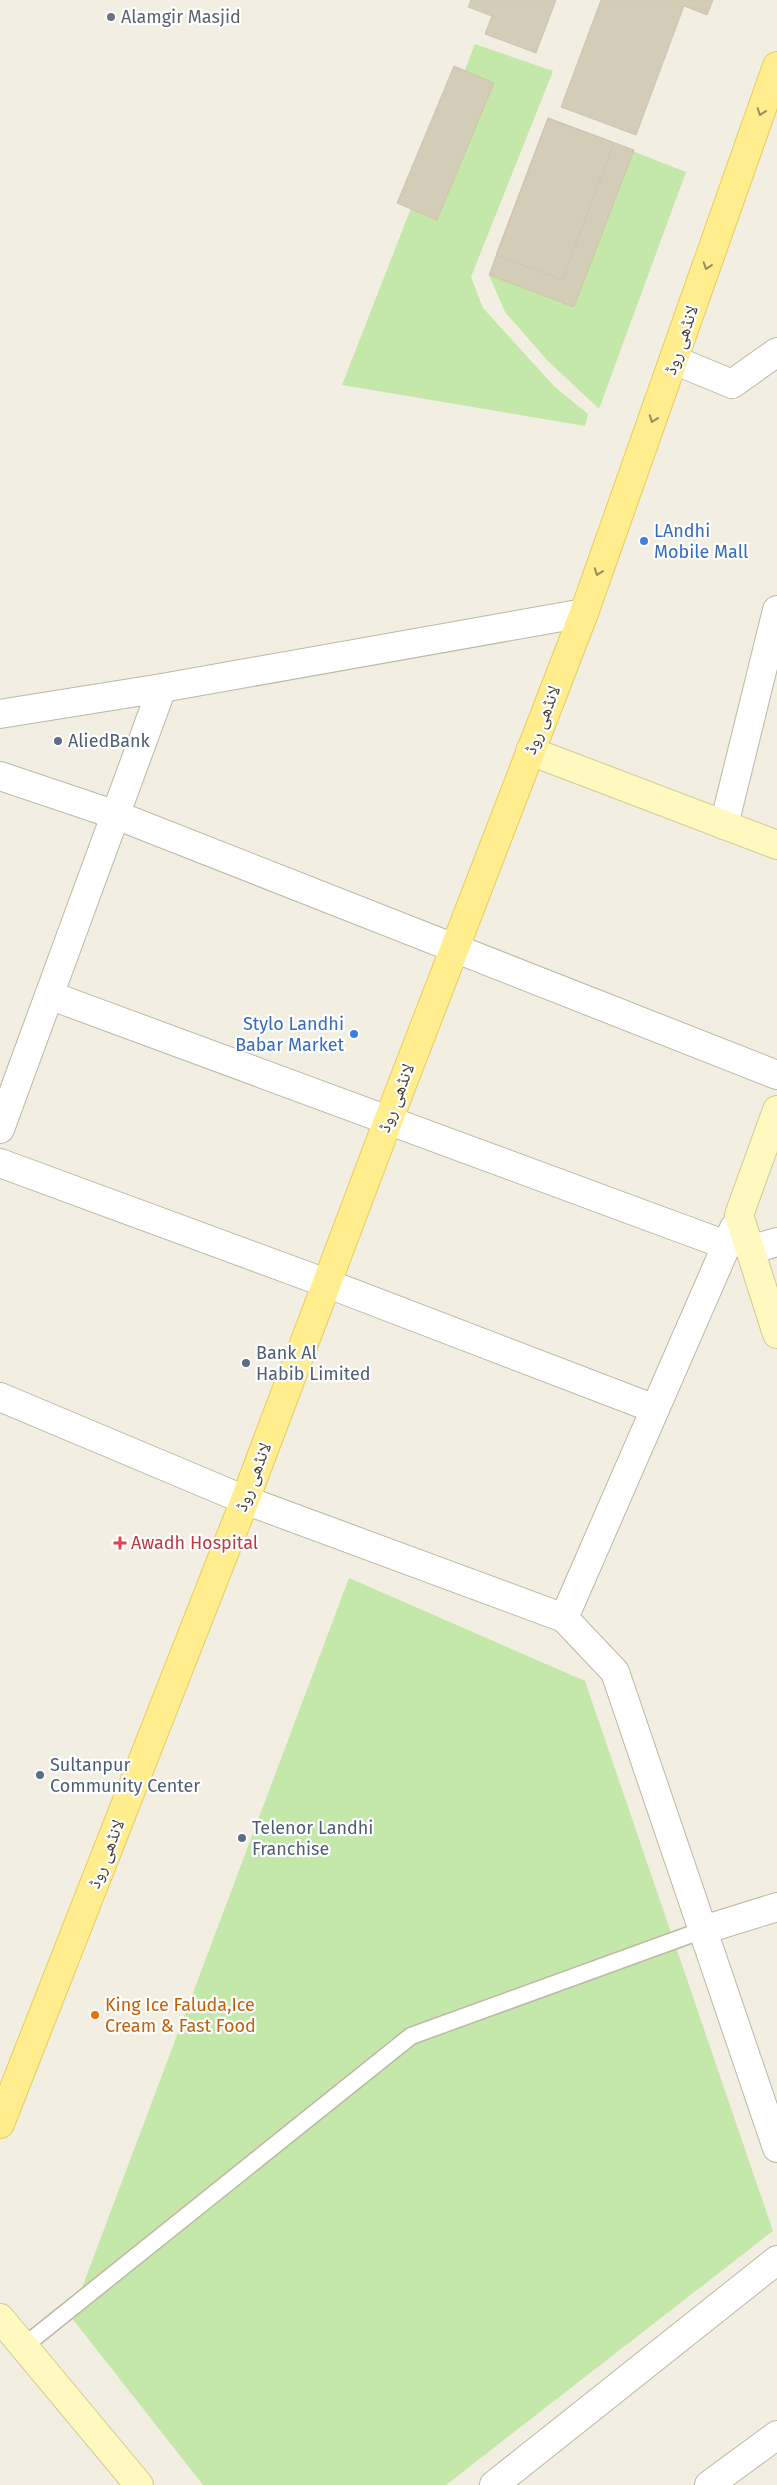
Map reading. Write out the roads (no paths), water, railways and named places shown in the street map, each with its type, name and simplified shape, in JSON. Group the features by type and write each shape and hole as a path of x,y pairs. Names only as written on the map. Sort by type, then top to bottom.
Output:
{"main road":[{"name":"لانڈھی روڈ","path":"0,2124 245,1500 454,948 584,613 777,66"}],"street":[{"path":"674,360 732,384 777,352"},
{"path":"0,714 162,688 584,613"},
{"path":"724,825 776,621"},
{"path":"0,1129 162,688"},
{"path":"530,751 777,845"},
{"path":"0,776 116,815 777,1076"},
{"path":"49,995 388,1121 738,1247 777,1242"},
{"path":"564,1618 655,1409 738,1247 739,1215 777,1110"},
{"path":"0,1163 326,1283 655,1409"},
{"path":"738,1247 777,1334"},
{"path":"0,1397 245,1500 564,1618 615,1672 777,2148"},
{"path":"703,1930 777,1907"},
{"path":"494,2485 777,2260"},
{"path":"0,2318 139,2485"},
{"path":"709,2485 777,2435"}],"lane":[{"path":"24,2346 411,2036 703,1930"}],"place":[{"name":"Alamgir Masjid","path":"111,17"},
{"name":"LAndhi Mobile Mall","path":"644,541"},
{"name":"AliedBank","path":"58,741"},
{"name":"Stylo Landhi Babar Market","path":"354,1034"},
{"name":"Bank Al Habib Limited","path":"246,1363"},
{"name":"Awadh Hospital","path":"120,1543"},
{"name":"Sultanpur Community Center","path":"40,1775"},
{"name":"Telenor Landhi Franchise","path":"242,1838"},
{"name":"King Ice Faluda,Ice Cream & Fast Food","path":"95,2015"}]}
